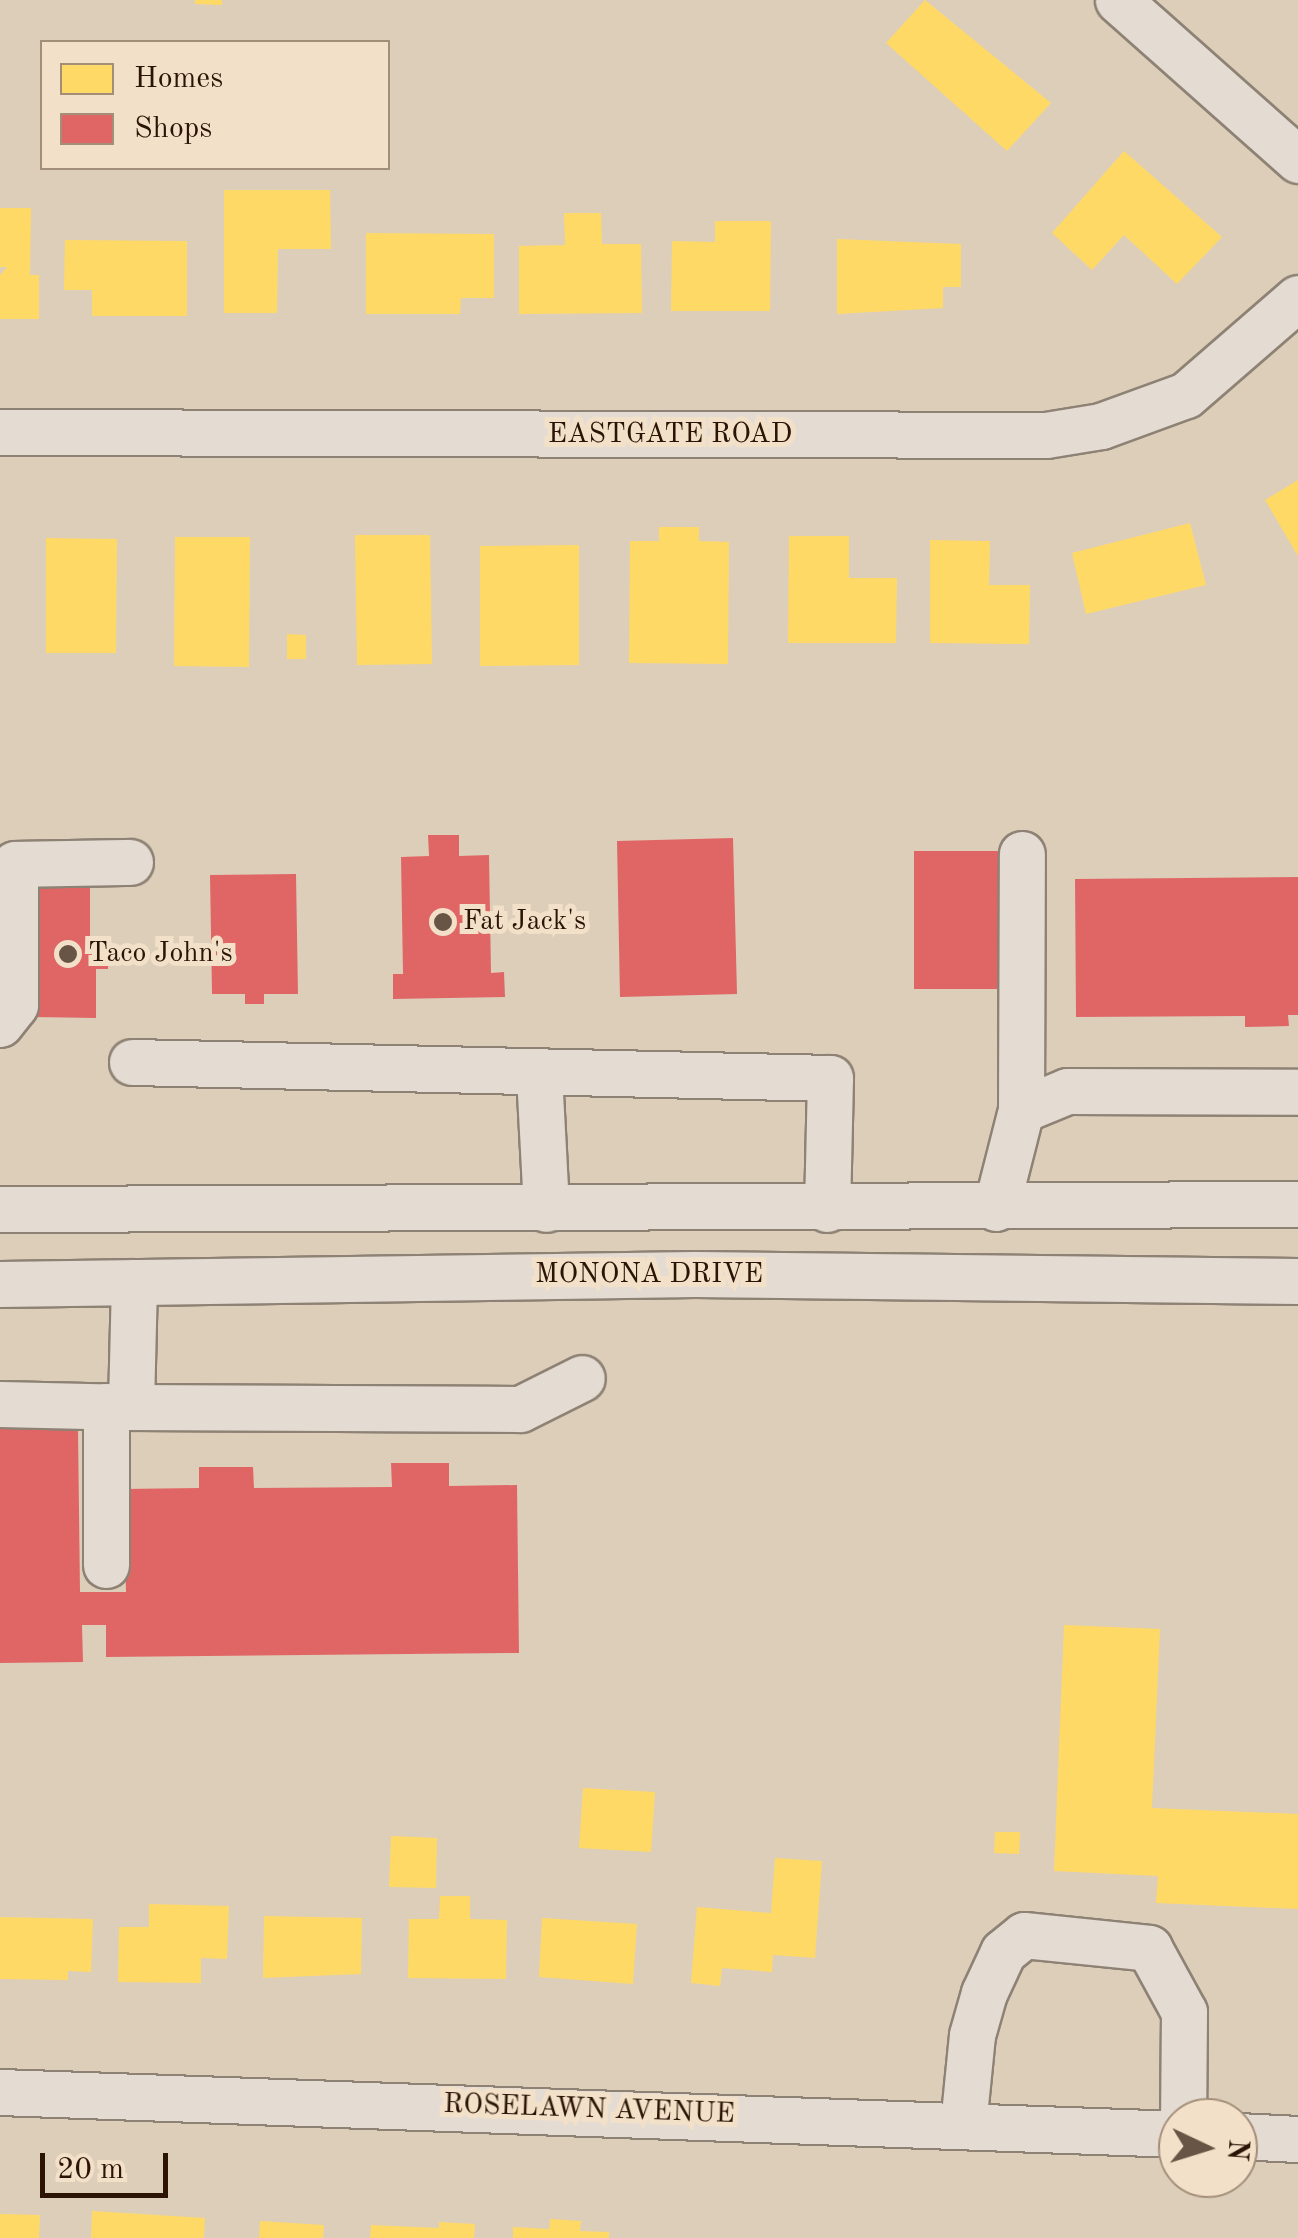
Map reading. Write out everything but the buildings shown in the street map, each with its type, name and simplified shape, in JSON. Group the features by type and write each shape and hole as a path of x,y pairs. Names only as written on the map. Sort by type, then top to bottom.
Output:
{"street":[{"path":"1118,0 1298,160"},
{"name":"EASTGATE ROAD","path":"0,432 1046,435 1101,426 1186,395 1298,298"},
{"path":"996,1208 1020,1110 1022,854"},
{"path":"0,1024 15,1005 15,864 130,862"},
{"path":"132,1062 830,1078 827,1209"},
{"path":"539,1074 546,1209"},
{"path":"1020,1110 1067,1091 1298,1092"},
{"path":"0,1209 827,1209 1298,1204"},
{"name":"MONONA DRIVE","path":"0,1284 694,1274 1298,1281"},
{"path":"106,1564 118,1407 134,1282"},
{"path":"0,1404 520,1409 582,1378"},
{"path":"963,2125 972,2035 984,1992 1003,1952 1024,1935 1150,1948 1184,2012 1183,2098"},
{"name":"ROSELAWN AVENUE","path":"0,2092 1158,2133"},
{"path":"1258,2137 1298,2140"}],"place":[{"name":"Fat Jack's","path":"443,922"},
{"name":"Taco John's","path":"68,954"}]}
